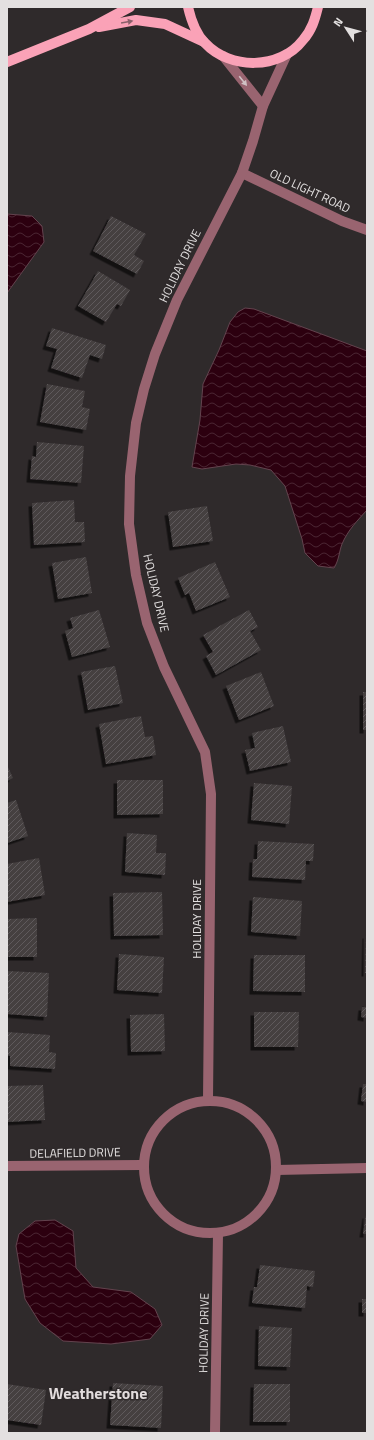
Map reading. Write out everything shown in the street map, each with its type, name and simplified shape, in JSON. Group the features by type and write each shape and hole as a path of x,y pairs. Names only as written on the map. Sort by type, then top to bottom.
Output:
{"main road":[{"path":"7,62 89,29 130,7"},
{"path":"188,7 192,24 205,43"},
{"path":"89,29 136,20 165,24 205,43 223,56 244,63 267,62 287,54 303,41 314,24 318,7"}],"street":[{"name":"HOLIDAY DRIVE","path":"208,1100 211,794 205,752 164,667 147,623 136,575 129,524 130,476 136,423 144,389 155,354 177,300 242,173 253,142 263,106 287,54"},
{"path":"223,56 263,106"},
{"name":"OLD LIGHT ROAD","path":"242,173 342,221 367,230"},
{"path":"208,1100 236,1105 262,1124 273,1144 277,1170 272,1193 266,1204 242,1226 218,1234 185,1230 161,1213 148,1192 142,1165 148,1142 168,1116 188,1104 208,1100"},
{"name":"DELAFIELD DRIVE","path":"7,1166 142,1165"},
{"path":"277,1170 367,1168"},
{"name":"HOLIDAY DRIVE","path":"215,1433 218,1234"}],"water":[{"path":"7,214 32,216 42,226 44,242 7,293"},
{"path":"245,308 254,309 367,351 367,510 344,539 334,568 318,566 305,553 285,486 271,470 250,465 236,464 202,469 192,467 200,420 203,384 230,322 238,312"},
{"path":"55,1220 73,1231 76,1268 93,1287 131,1292 155,1309 162,1325 150,1339 111,1344 63,1341 40,1323 25,1299 16,1246 19,1234 35,1221"}],"building":[{"path":"111,216 146,234 134,255 144,261 137,274 93,251"},
{"path":"98,271 130,290 121,306 117,304 106,322 78,306"},
{"path":"52,328 106,345 102,359 90,355 82,378 51,368 57,349 46,346"},
{"path":"47,384 85,391 82,407 90,409 86,430 40,422"},
{"path":"37,442 84,446 81,483 30,479 32,456 36,457"},
{"path":"74,500 75,522 84,522 85,542 34,545 32,503"},
{"path":"207,506 213,541 173,547 168,512"},
{"path":"86,557 92,593 58,599 52,563"},
{"path":"215,562 230,597 196,611 189,593 185,595 178,578"},
{"path":"99,610 110,647 72,657 65,631 73,628 70,618"},
{"path":"249,610 258,627 250,631 261,650 216,675 206,656 213,652 203,635"},
{"path":"115,666 123,703 88,710 81,672"},
{"path":"261,672 274,706 239,720 226,686"},
{"path":"363,692 367,692 367,730 363,730"},
{"path":"141,716 145,737 153,736 156,755 106,764 99,724"},
{"path":"283,726 291,762 250,771 245,750 255,748 252,733"},
{"path":"7,765 13,778 7,781"},
{"path":"117,780 163,780 163,814 117,815"},
{"path":"254,783 292,786 289,824 251,820"},
{"path":"16,800 28,836 7,843 7,803"},
{"path":"127,833 157,835 156,853 166,853 165,875 125,872"},
{"path":"258,841 314,844 313,861 306,861 305,880 252,877 253,859 257,859"},
{"path":"39,858 45,895 7,902 7,864"},
{"path":"162,892 163,935 114,936 113,893"},
{"path":"253,897 302,901 300,936 251,932"},
{"path":"37,918 37,957 7,957 7,919"},
{"path":"366,935 367,973 365,973"},
{"path":"119,954 164,957 162,993 117,990"},
{"path":"254,955 305,955 305,992 253,991"},
{"path":"7,971 49,973 47,1017 7,1014"},
{"path":"366,1003 367,1018 361,1017 362,1007 366,1007"},
{"path":"254,1012 299,1012 298,1047 254,1047"},
{"path":"164,1014 165,1051 131,1052 130,1015"},
{"path":"7,1032 50,1035 49,1052 56,1053 55,1069 10,1066 10,1056 7,1055"},
{"path":"363,1084 367,1084 367,1102 361,1101"},
{"path":"43,1085 45,1120 7,1122 7,1086"},
{"path":"366,1215 367,1234 363,1234"},
{"path":"260,1265 315,1271 313,1287 307,1286 305,1308 252,1303 254,1287 257,1287"},
{"path":"362,1299 367,1299 367,1313 362,1313"},
{"path":"259,1326 292,1328 290,1367 258,1366"},
{"path":"113,1383 163,1386 161,1428 110,1425"},
{"path":"7,1384 46,1390 41,1425 7,1420"},
{"path":"254,1384 290,1384 290,1422 253,1422"}],"district":[{"name":"Weatherstone","path":"98,1393"}]}
